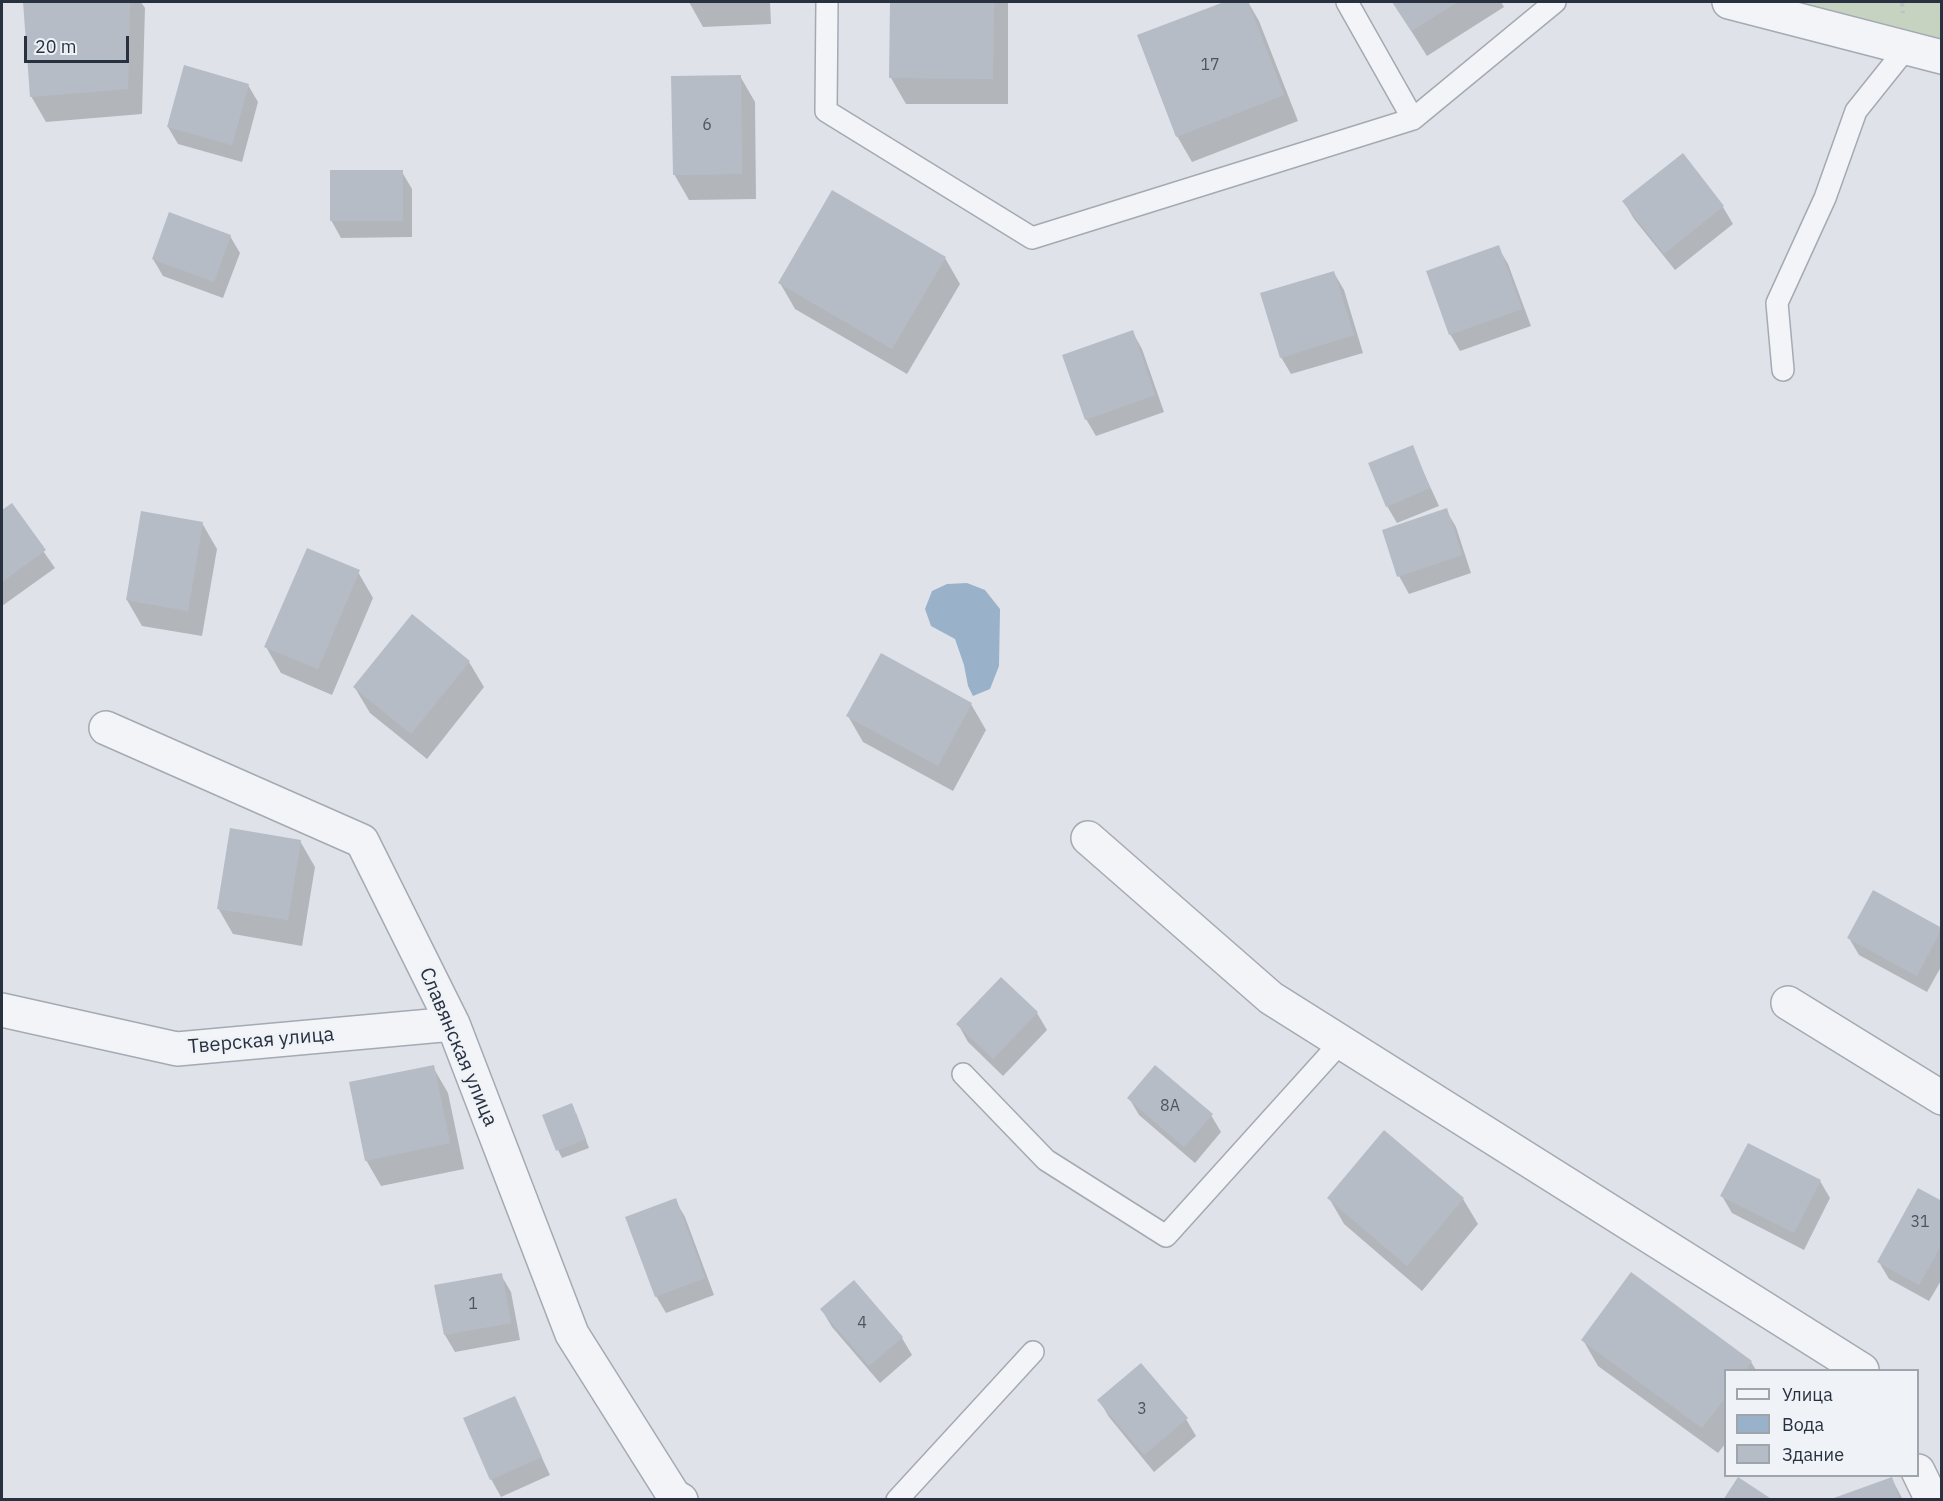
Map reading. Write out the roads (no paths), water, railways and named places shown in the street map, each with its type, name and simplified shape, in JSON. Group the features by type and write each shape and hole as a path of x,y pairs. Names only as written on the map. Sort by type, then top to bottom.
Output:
{"street":[{"path":"1729,2 1908,46 1941,57"},
{"name":"Славянская улица","path":"106,728 362,841 453,1024 572,1334 674,1496 681,1500"},
{"path":"1088,838 1271,998 1859,1369"},
{"path":"1788,1003 1941,1098"},
{"name":"Тверская улица","path":"2,1010 177,1049 453,1024"},
{"path":"1919,1475 1932,1500"}],"lane":[{"path":"827,2 826,111 1032,238 1413,119 1556,2"},
{"path":"1347,2 1413,119"},
{"path":"1783,370 1777,303 1825,198 1856,111 1908,46"},
{"path":"963,1074 1046,1160 1166,1236 1341,1042"},
{"path":"897,1500 1033,1353"}],"water":[{"path":"967,583 985,590 1000,609 999,666 990,689 973,696 955,639 931,626 925,609 932,591 947,584"}]}
